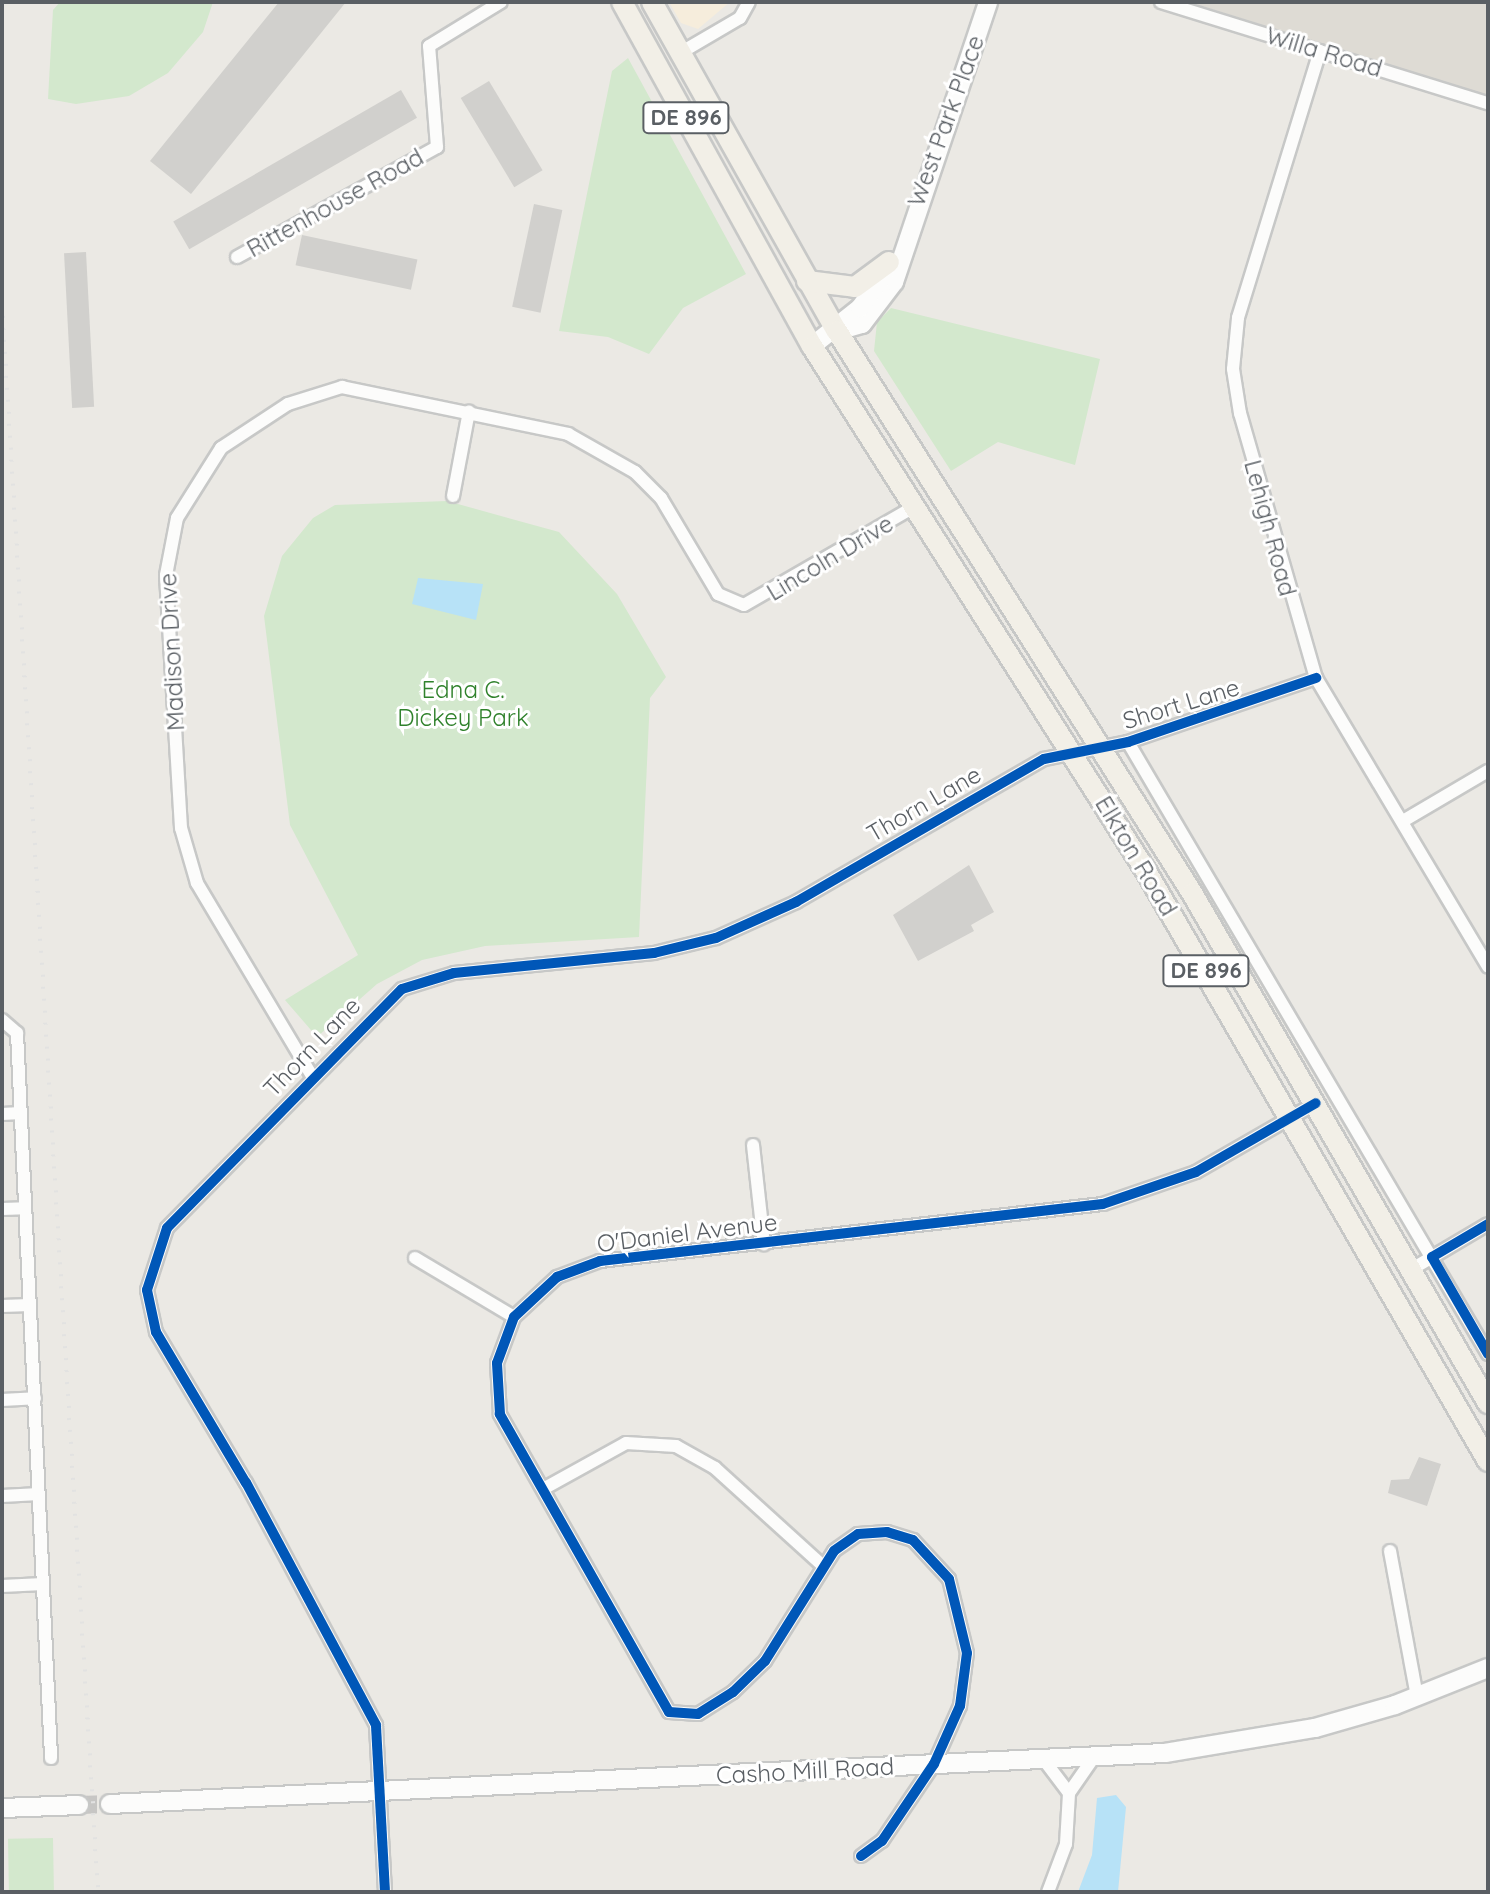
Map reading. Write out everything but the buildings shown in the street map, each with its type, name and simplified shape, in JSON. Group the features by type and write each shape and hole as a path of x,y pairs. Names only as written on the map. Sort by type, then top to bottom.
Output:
{"main road":[{"name":"DE 896","path":"622,2 812,346"},
{"name":"DE 896","path":"652,2 837,331"},
{"path":"807,281 855,287 889,262"},
{"name":"Elkton Road","path":"837,331 1102,747 1316,1103 1488,1403"},
{"name":"Elkton Road","path":"812,346 1072,753 1381,1268 1488,1461"},
{"path":"1381,1268 1412,1269"}],"street":[{"name":"Rittenhouse Road","path":"237,257 437,147 429,46 501,2"},
{"path":"680,53 740,18 749,2"},
{"name":"West Park Place","path":"812,346 837,331 862,324 886,296 988,2"},
{"name":"Willa Road","path":"1161,2 1488,103"},
{"name":"Lehigh Road","path":"1320,51 1243,300 1233,369 1240,413 1316,678 1488,967"},
{"name":"West Park Place","path":"837,331 875,291 904,239"},
{"name":"Madison Drive","path":"312,1076 186,856 166,575 170,543 186,497 221,448 288,404 342,387 568,434 604,449 661,498 718,594 744,605"},
{"path":"453,496 469,411"},
{"name":"Lincoln Drive","path":"744,605 914,507"},
{"name":"Short Lane","path":"1102,747 1128,742 1316,678"},
{"name":"Elkton Road","path":"1128,742 1488,1354"},
{"name":"Thorn Lane","path":"385,1892 376,1725 366,1702 156,1332 147,1290 167,1228 382,1003 425,978 654,953 716,938 796,902 1044,759 1102,747"},
{"path":"1403,821 1488,771"},
{"path":"2,1020 17,1033 51,1758"},
{"name":"O'Daniel Avenue","path":"823,1566 765,1661 733,1692 685,1717 669,1712 656,1694 500,1414 497,1363 514,1317 540,1289 579,1267 1103,1204 1196,1172 1316,1103"},
{"path":"2,1114 21,1113"},
{"path":"753,1145 764,1244"},
{"path":"2,1209 25,1208"},
{"path":"1412,1269 1488,1224"},
{"path":"415,1258 514,1317"},
{"path":"2,1306 30,1305"},
{"path":"2,1400 35,1398"},
{"path":"543,1489 626,1443 676,1446 715,1468 823,1566 858,1534 887,1532 928,1551 949,1579 966,1669 960,1706 934,1764 882,1841 861,1856"},
{"path":"2,1496 39,1494"},
{"path":"1390,1551 1417,1697"},
{"path":"2,1586 43,1584"},
{"name":"Casho Mill Road","path":"110,1804 1094,1757 1265,1739 1417,1697 1488,1668"},
{"path":"1048,1892 1066,1844 1069,1793 1094,1757"},
{"path":"1044,1760 1069,1793"},
{"path":"2,1808 79,1805"}],"shaded area":[{"path":"669,2 730,2 698,29 681,23"},
{"path":"1189,2 1488,2 1488,96"}],"green space":[{"path":"60,2 213,2 203,32 168,73 129,96 76,104 48,99 53,10"},
{"path":"628,58 746,274 683,308 649,354 608,337 559,331 612,71"},
{"path":"891,308 1100,359 1075,465 998,442 951,471 874,351 877,322"},
{"name":"Edna C. Dickey Park","path":"447,501 559,532 617,594 666,677 650,698 639,937 485,946 422,960 377,984 317,1037 285,1000 358,955 290,825 264,616 282,556 313,518 335,505"},
{"path":"53,1838 54,1892 9,1892 8,1839"}],"water":[{"path":"418,578 483,584 476,620 412,604"},
{"path":"1116,1795 1126,1807 1118,1892 1078,1892 1092,1855 1097,1798"}],"tunnel":[{"path":"79,1805 110,1804"}],"railway":[{"path":"2,304 98,1892"}],"cycle path":[{"path":"385,1892 376,1725 246,1483 156,1332 147,1290 167,1228 402,989 454,973 654,953 716,938 796,902 1044,759 1128,742 1316,678"},
{"path":"861,1856 882,1841 934,1764 960,1706 967,1653 949,1579 913,1540 887,1532 858,1534 834,1551 765,1661 733,1692 698,1714 669,1712 500,1414 497,1363 514,1317 557,1277 600,1261 1103,1204 1196,1172 1316,1103"},
{"path":"1488,1224 1432,1257 1488,1354"}]}
